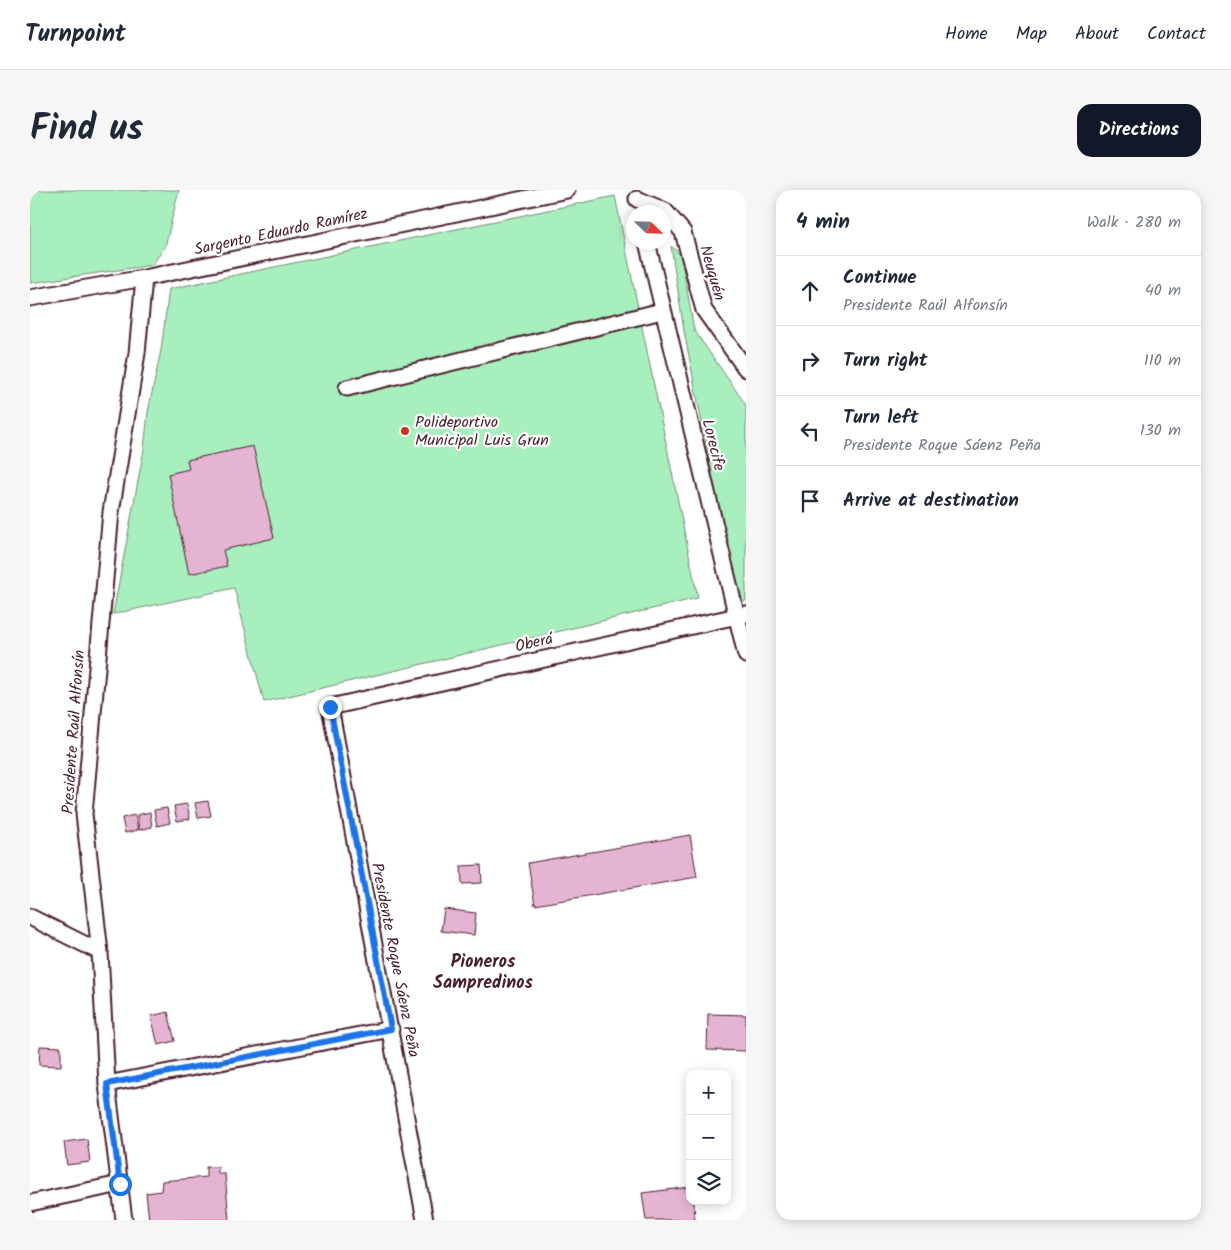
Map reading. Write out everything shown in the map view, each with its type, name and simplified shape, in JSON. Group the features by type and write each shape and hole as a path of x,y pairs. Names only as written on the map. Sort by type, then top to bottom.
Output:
{"street":[{"name":"Sargento Eduardo Ramírez","path":"30,298 144,278 567,190"},
{"name":"Neuquén","path":"637,200 665,211 683,232 704,310 746,369"},
{"name":"Lorecife","path":"649,250 662,310 741,615 746,655"},
{"name":"Presidente Raúl Alfonsín","path":"124,1220 107,1084 100,952 84,814 111,512 137,353 144,278"},
{"path":"347,388 662,310"},
{"name":"Oberá","path":"330,707 741,615"},
{"name":"Presidente Roque Sáenz Peña","path":"330,707 425,1220"},
{"path":"30,917 100,952"},
{"path":"107,1084 391,1029"},
{"path":"30,1203 120,1184"}],"green space":[{"path":"30,190 179,190 165,247 152,265 30,283"},
{"name":"Polideportivo Municipal Luis Grun","path":"615,196 698,598 264,702 234,588 113,614 144,449 148,412 161,350 169,289"},
{"path":"671,246 681,255 694,330 746,405 746,601 737,602 684,331"}],"building":[{"path":"253,446 274,538 223,550 227,566 189,574 168,474 189,469 187,460"},
{"path":"208,801 211,816 198,818 195,803"},
{"path":"187,804 190,819 177,821 174,806"},
{"path":"167,808 170,823 157,826 154,810"},
{"path":"150,812 152,827 139,830 137,815"},
{"path":"135,815 138,830 125,833 122,818"},
{"path":"690,835 697,877 535,905 528,863"},
{"path":"481,865 482,883 462,884 461,866"},
{"path":"444,909 476,913 474,935 441,931"},
{"path":"168,1012 175,1041 158,1045 151,1016"},
{"path":"708,1014 746,1015 746,1051 707,1050"},
{"path":"40,1046 61,1047 61,1066 39,1065"},
{"path":"87,1139 90,1162 67,1165 64,1142"},
{"path":"206,1167 218,1167 218,1174 225,1174 229,1220 149,1220 146,1193 161,1191 162,1181 206,1177"},
{"path":"686,1188 686,1205 694,1205 695,1220 646,1220 642,1193"}],"place":[{"name":"Polideportivo Municipal Luis Grun","path":"405,431"}],"district":[{"name":"Pioneros Sampredinos","path":"483,972"}],"route":[{"path":"120,1184 107,1084 391,1029 330,707"}]}
